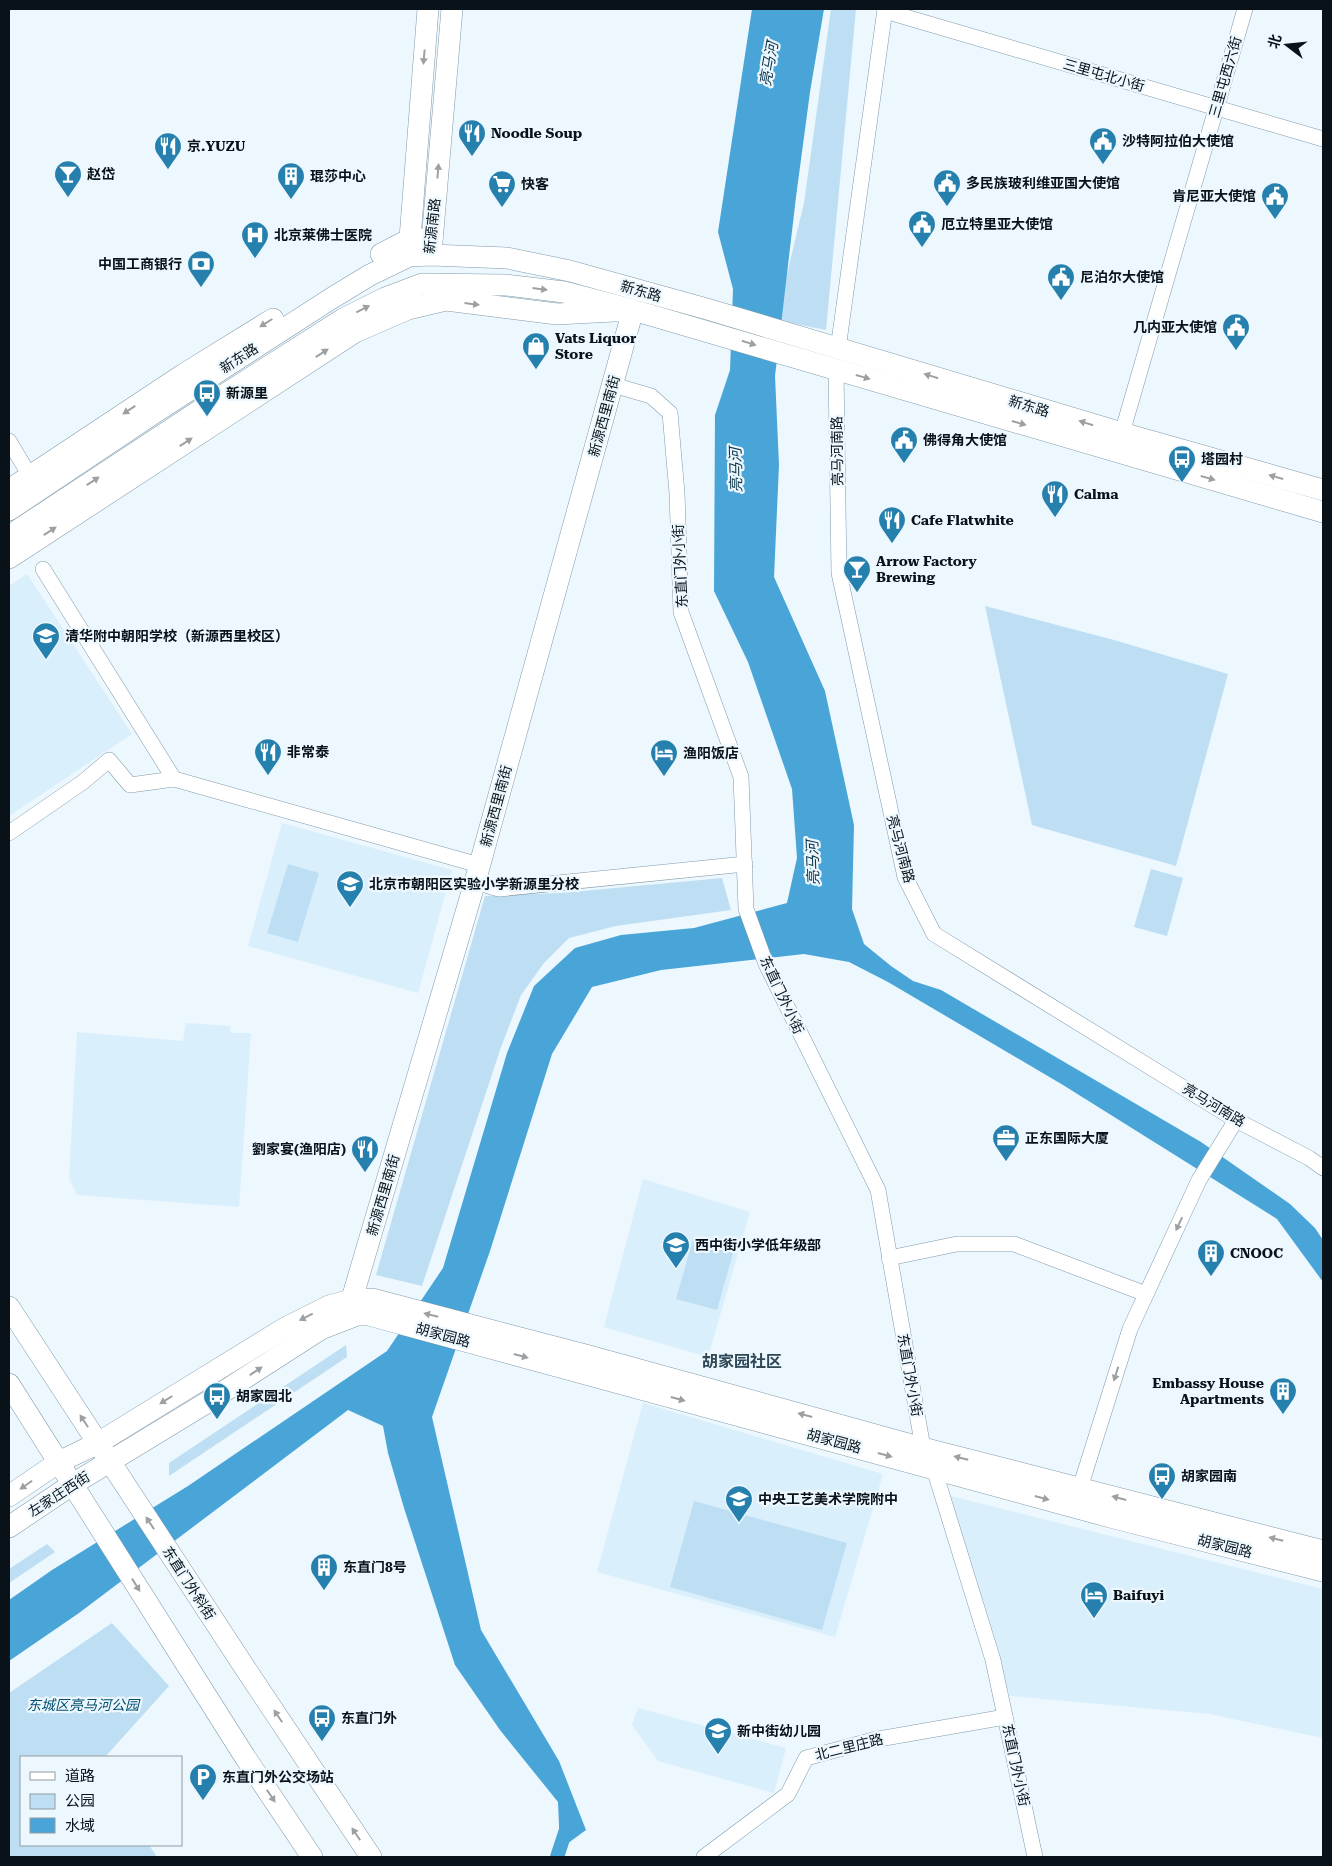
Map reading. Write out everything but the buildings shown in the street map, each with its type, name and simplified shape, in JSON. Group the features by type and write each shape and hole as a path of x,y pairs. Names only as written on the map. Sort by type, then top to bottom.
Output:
{"main road":[{"name":"新源南路","path":"422,284 409,247 428,9"},
{"name":"新源南路","path":"422,284 431,247 452,9"},
{"name":"新东路","path":"9,510 157,411 370,275 409,247 431,247 516,260 570,271 705,319 799,358 837,359 1122,433 1323,490"},
{"path":"21,482 223,350 344,275 409,247"},
{"name":"新东路","path":"9,536 343,319 385,298 422,284 506,285 564,292 633,310 705,319 802,337 837,359 1323,512"},
{"path":"9,558 355,332 408,309 446,300 557,314 633,310"},
{"name":"新源西里南街","path":"360,1309 477,874 633,310"},
{"name":"东直门外斜街","path":"9,1306 372,1857"},
{"path":"98,1443 286,1328 329,1306 360,1309"},
{"path":"110,1462 321,1329 360,1309"},
{"name":"胡家园路","path":"360,1309 476,1335 1080,1488 1323,1552"},
{"name":"胡家园路","path":"476,1335 934,1469 1114,1518 1323,1571"},
{"path":"9,1384 245,1757 312,1857"},
{"name":"左家庄西街","path":"9,1496 59,1462 98,1443"},
{"name":"左家庄西街","path":"9,1527 73,1484 110,1462"}],"street":[{"name":"三里屯西六街","path":"1122,433 1245,9"},
{"name":"三里屯北小街","path":"885,10 1323,139"},
{"name":"亮马河南路","path":"885,10 837,359 839,573 905,877 934,934 1236,1120 1309,1158 1323,1168"},
{"name":"东直门外小街","path":"613,385 651,396 670,414 677,493 681,612 741,777 746,909 766,964 878,1190 923,1448 934,1469 993,1660 1035,1857"},
{"path":"9,442 21,482"},
{"path":"9,458 21,482"},
{"path":"43,569 174,779"},
{"path":"9,833 84,782 110,760 130,785 174,779 477,874 499,889 745,864"},
{"path":"1080,1488 1130,1329 1199,1180 1236,1120"},
{"path":"890,1258 957,1244 1014,1244 1146,1294"},
{"name":"北二里庄路","path":"704,1857 788,1794 806,1758 873,1740 1005,1717"}],"shaded area":[{"name":"清华附中朝阳学校（新源西里校区）","path":"27,574 132,734 9,816 9,586"},
{"name":"北京市朝阳区实验小学新源里分校","path":"282,823 452,870 418,993 248,946"},
{"path":"186,1023 230,1026 231,1033 251,1033 239,1207 77,1195 69,1178 77,1032 183,1041"},
{"name":"西中街小学低年级部","path":"643,1179 750,1212 708,1357 604,1327"},
{"name":"中央工艺美术学院附中","path":"643,1403 883,1474 835,1637 597,1572"},
{"path":"947,1495 1323,1589 1323,1738 1210,1714 1010,1696"},
{"name":"新中街幼儿园","path":"638,1708 786,1748 774,1793 658,1761 632,1725"}],"green space":[{"path":"831,9 856,9 826,330 776,320 804,203"},
{"path":"985,606 1114,640 1228,674 1176,866 1032,825"},
{"path":"288,864 319,873 298,942 267,933"},
{"path":"1151,869 1183,878 1167,936 1134,927"},
{"path":"722,878 731,910 616,926 569,938 544,963 521,995 500,1050 422,1286 376,1275 485,896 561,893"},
{"path":"693,1239 734,1250 717,1310 676,1299"},
{"path":"346,1345 347,1357 169,1476 169,1463"},
{"path":"694,1501 847,1543 822,1630 670,1587"},
{"path":"47,1544 55,1552 9,1583 9,1569"},
{"name":"东城区亮马河公园","path":"112,1623 169,1686 106,1756 20,1756 20,1846 150,1846 157,1857 9,1857 9,1693"}],"water":[{"name":"亮马河","path":"752,9 824,9 810,92 775,376 779,465 774,577 825,691 854,825 852,909 864,944 913,981 941,990 1201,1142 1290,1204 1315,1228 1323,1240 1323,1282 1277,1219 1063,1085 888,982 849,962 804,954 661,970 592,987 552,1054 490,1251 432,1417 481,1630 559,1761 586,1830 560,1849 558,1802 500,1730 455,1665 404,1508 388,1453 383,1426 348,1410 79,1613 9,1661 9,1600 52,1570 188,1486 387,1351 443,1268 507,1053 534,986 575,948 621,935 694,928 787,903 797,858 792,789 748,662 714,591 715,415 730,370 733,289 718,232"}],"waterway":[{"path":"557,1857 566,1830"}],"place":[{"name":"Noodle Soup","path":"472,157"},
{"name":"沙特阿拉伯大使馆","path":"1103,165"},
{"name":"京.YUZU","path":"168,170"},
{"name":"赵岱","path":"68,198"},
{"name":"琨莎中心","path":"291,200"},
{"name":"多民族玻利维亚国大使馆","path":"947,207"},
{"name":"快客","path":"502,208"},
{"name":"肯尼亚大使馆","path":"1275,220"},
{"name":"厄立特里亚大使馆","path":"922,248"},
{"name":"北京莱佛士医院","path":"255,259"},
{"name":"中国工商银行","path":"201,288"},
{"name":"尼泊尔大使馆","path":"1061,301"},
{"name":"几内亚大使馆","path":"1236,351"},
{"name":"Vats Liquor Store","path":"536,370"},
{"name":"新源里","path":"207,417"},
{"name":"佛得角大使馆","path":"904,464"},
{"name":"塔园村","path":"1182,483"},
{"name":"Calma","path":"1055,518"},
{"name":"Cafe Flatwhite","path":"892,544"},
{"name":"Arrow Factory Brewing","path":"857,593"},
{"name":"清华附中朝阳学校（新源西里校区）","path":"46,660"},
{"name":"非常泰","path":"268,776"},
{"name":"渔阳饭店","path":"664,777"},
{"name":"北京市朝阳区实验小学新源里分校","path":"350,908"},
{"name":"正东国际大厦","path":"1006,1162"},
{"name":"劉家宴(渔阳店)","path":"365,1173"},
{"name":"西中街小学低年级部","path":"676,1269"},
{"name":"CNOOC","path":"1211,1277"},
{"name":"Embassy House Apartments","path":"1283,1415"},
{"name":"胡家园北","path":"217,1420"},
{"name":"胡家园南","path":"1162,1500"},
{"name":"中央工艺美术学院附中","path":"739,1523"},
{"name":"东直门8号","path":"324,1591"},
{"name":"Baifuyi","path":"1094,1619"},
{"name":"东直门外","path":"322,1742"},
{"name":"新中街幼儿园","path":"718,1755"},
{"name":"东直门外公交场站","path":"203,1801"}],"district":[{"name":"胡家园社区","path":"742,1361"}]}
